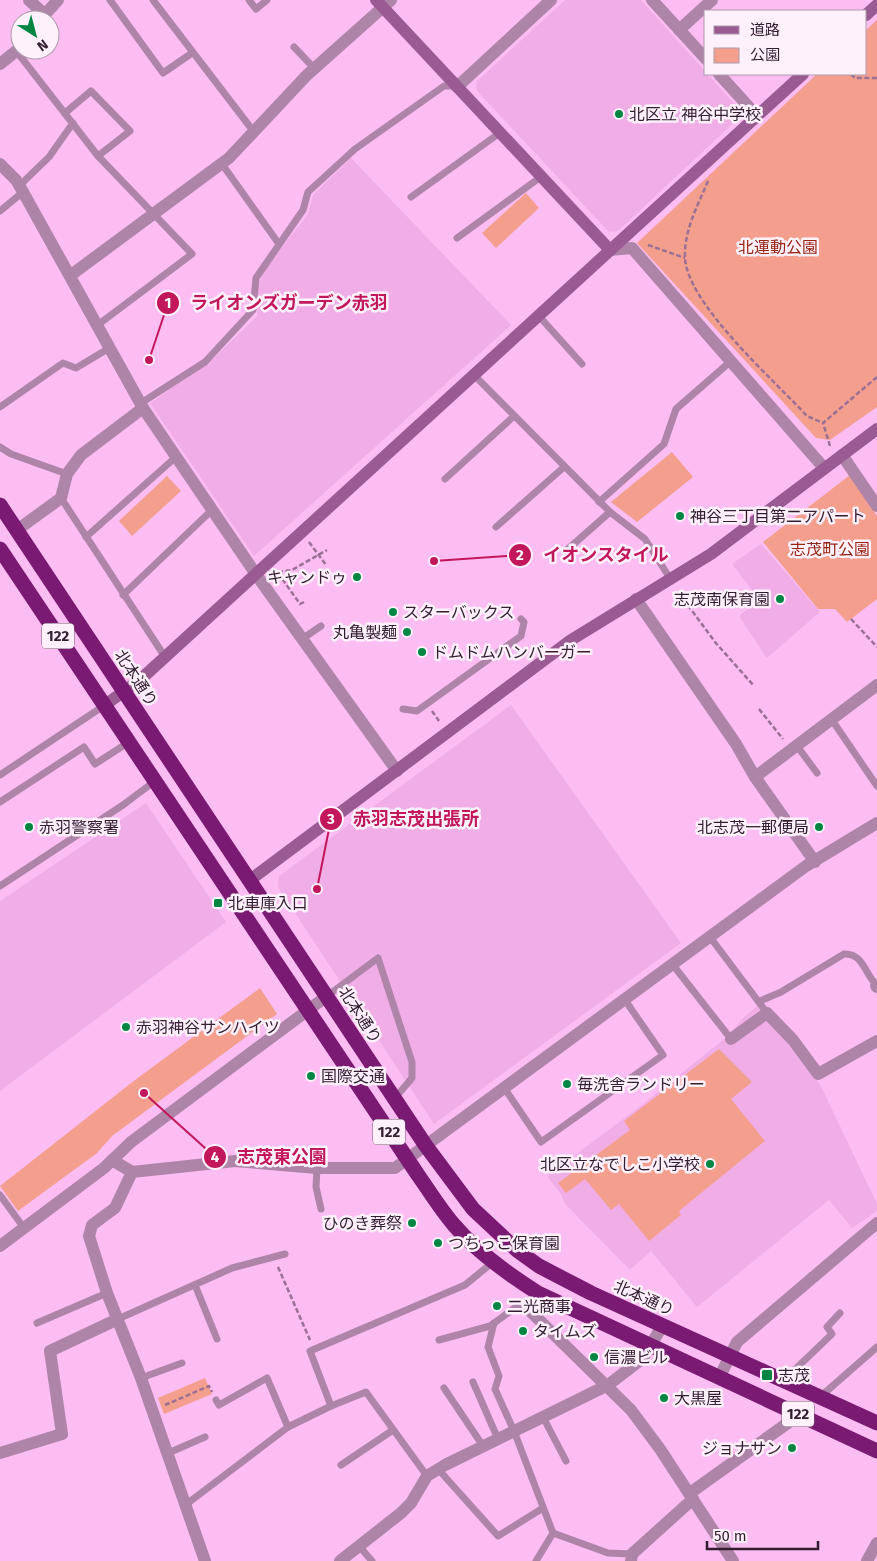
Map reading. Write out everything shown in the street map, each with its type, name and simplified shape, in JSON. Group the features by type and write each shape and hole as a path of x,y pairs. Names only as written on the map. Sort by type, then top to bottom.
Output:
{"highway":[{"name":"北本通り","path":"0,505 426,1146 473,1209 518,1251 569,1283 877,1422"},
{"name":"122","path":"0,549 308,1011 455,1226 494,1262 538,1293 877,1451"}],"street":[{"path":"29,0 37,10"},
{"path":"49,10 58,0"},
{"path":"457,86 551,0"},
{"path":"652,0 704,57"},
{"path":"679,30 712,0"},
{"path":"71,275 154,212 222,164 314,68 383,2 457,86 610,250"},
{"path":"867,14 877,5"},
{"path":"720,75 757,116"},
{"path":"105,705 164,658 801,75"},
{"path":"0,164 21,189 99,324 142,405 255,573 397,771"},
{"path":"610,250 632,248 824,468"},
{"path":"17,530 60,498 67,474 81,455 142,405"},
{"path":"250,880 571,640 636,599 672,580 711,554 877,429"},
{"path":"842,455 877,506"},
{"path":"636,599 736,744 755,778 815,862"},
{"path":"755,778 877,685"},
{"path":"112,1160 132,1172 235,1161 316,1168 395,1168 710,937 815,862 877,823"},
{"path":"0,1246 112,1160 131,1142 327,996"},
{"path":"731,1039 763,1007 793,1040 818,1074 877,1041"},
{"path":"132,1172 115,1208 92,1224 89,1236 205,1561"},
{"path":"719,1378 736,1342 875,1229"},
{"path":"538,1293 531,1312 608,1385 631,1410 692,1496 731,1560"},
{"path":"0,1454 62,1434 50,1351 118,1320"},
{"path":"340,1561 411,1504 427,1476 483,1446 608,1385 642,1359 663,1325"},
{"path":"632,1558 692,1496 800,1415"},
{"path":"867,1561 877,1543"}],"lane":[{"path":"110,0 164,73 192,54"},
{"path":"153,0 192,54 254,132"},
{"path":"249,0 256,9 266,0"},
{"path":"294,47 314,68"},
{"path":"26,60 98,156 154,212 192,254 99,324"},
{"path":"142,405 205,362 253,310 256,278 304,210 308,192 355,150 444,86 457,86"},
{"path":"65,113 91,91 130,131 98,156"},
{"path":"0,211 49,157 73,123"},
{"path":"411,197 501,132"},
{"path":"222,164 280,244"},
{"path":"457,238 542,176"},
{"path":"538,314 582,364"},
{"path":"0,407 63,364 76,368 111,347"},
{"path":"600,502 664,444 676,408 731,362"},
{"path":"473,374 610,512 645,538 672,580"},
{"path":"445,479 514,416"},
{"path":"0,447 11,454 67,474"},
{"path":"86,536 177,456"},
{"path":"496,527 564,467"},
{"path":"60,498 164,658"},
{"path":"123,595 213,509"},
{"path":"568,549 610,512"},
{"path":"403,709 417,711 521,636 524,622 521,619"},
{"path":"302,639 321,626"},
{"path":"0,775 105,705"},
{"path":"832,720 877,786"},
{"path":"0,802 84,747 95,764 129,742"},
{"path":"794,748 817,773"},
{"path":"0,886 123,805 155,781"},
{"path":"710,937 763,1007 781,992 844,954 851,953 862,962 877,986"},
{"path":"327,996 378,958 412,1062 412,1078 395,1098"},
{"path":"673,965 731,1039"},
{"path":"505,1089 542,1142 664,1054 625,1000"},
{"path":"316,1168 316,1187 321,1208"},
{"path":"0,1195 24,1228"},
{"path":"118,1320 232,1268 285,1254"},
{"path":"331,1406 310,1351 465,1285 494,1262"},
{"path":"195,1285 217,1339"},
{"path":"37,1323 108,1293"},
{"path":"440,1340 494,1323 516,1307 531,1312"},
{"path":"784,1380 832,1334 827,1327 840,1314"},
{"path":"494,1323 488,1347 499,1376 495,1389 514,1431 553,1533"},
{"path":"820,1397 877,1347"},
{"path":"141,1378 182,1363"},
{"path":"216,1400 218,1404 267,1378 288,1427"},
{"path":"473,1382 498,1439"},
{"path":"444,1388 483,1446"},
{"path":"184,1506 288,1427 331,1406 366,1392 427,1476"},
{"path":"543,1417 566,1461"},
{"path":"341,1465 394,1430"},
{"path":"166,1454 204,1438"},
{"path":"438,1469 498,1536 544,1508"},
{"path":"553,1533 608,1553 632,1558"},
{"path":"536,1561 553,1533"},
{"path":"360,1546 372,1561"}],"path":[{"path":"852,75 855,78 877,78"},
{"path":"711,172 688,230 685,258 689,275 700,298 731,336 807,416 823,423 830,446"},
{"path":"643,243 685,258"},
{"path":"823,423 877,377"},
{"path":"312,545 326,565"},
{"path":"272,573 292,570 327,550"},
{"path":"277,572 300,604 304,602"},
{"path":"679,593 715,642 754,686"},
{"path":"851,619 877,646"},
{"path":"759,709 794,748"},
{"path":"274,1257 314,1349"},
{"path":"152,1410 209,1386 216,1400"}],"shaded area":[{"name":"北区立 神谷中学校","path":"565,0 641,0 704,70 704,75 708,75 740,110 740,117 618,231 609,232 478,92 476,87 477,81"},
{"path":"351,158 511,325 254,556 150,403 213,359 257,316 258,285 266,268 308,214 313,195"},
{"name":"志茂南保育園","path":"761,544 820,612 767,658 741,619 740,615 751,606 753,591 732,564"},
{"path":"511,705 681,943 434,1124 278,887 279,876"},
{"path":"146,803 226,922 0,1091 0,901"},
{"name":"北区立なでしこ小学校","path":"757,1006 796,1050 821,1086 877,1204 877,1211 852,1228 829,1200 697,1307 651,1251 630,1270 565,1204 561,1194 547,1176 642,1105 729,1035 744,1017"}],"green space":[{"name":"北運動公園","path":"877,20 877,407 830,440 816,438 637,243 816,75 867,75 867,29"},
{"path":"526,193 539,208 496,248 482,233"},
{"path":"672,452 693,477 637,522 611,502"},
{"name":"志茂町公園","path":"850,475 877,516 877,599 847,622 835,609 818,609 763,542"},
{"path":"167,476 181,491 132,536 119,521"},
{"path":"260,988 277,1014 112,1136 97,1153 18,1211 0,1186 135,1080"},
{"path":"719,1049 752,1082 731,1099 765,1141 679,1211 681,1215 649,1241 619,1204 611,1210 585,1179 566,1193 558,1183 630,1130 624,1121"},
{"path":"205,1378 212,1394 164,1414 158,1398"}],"place":[{"name":"北区立 神谷中学校","path":"619,114"},
{"name":"ライオンズガーデン赤羽","path":"149,360"},
{"name":"神谷三丁目第二アパート","path":"680,516"},
{"name":"イオンスタイル","path":"434,561"},
{"name":"キャンドゥ","path":"357,577"},
{"name":"志茂南保育園","path":"780,599"},
{"name":"スターバックス","path":"393,612"},
{"name":"丸亀製麺","path":"407,632"},
{"name":"ドムドムハンバーガー","path":"422,652"},
{"name":"赤羽警察署","path":"29,827"},
{"name":"北志茂一郵便局","path":"819,827"},
{"name":"赤羽志茂出張所","path":"317,889"},
{"name":"北車庫入口","path":"218,903"},
{"name":"赤羽神谷サンハイツ","path":"126,1027"},
{"name":"国際交通","path":"311,1076"},
{"name":"毎洗舎ランドリー","path":"567,1084"},
{"name":"志茂東公園","path":"144,1093"},
{"name":"北区立なでしこ小学校","path":"710,1164"},
{"name":"ひのき葬祭","path":"412,1223"},
{"name":"つちっこ保育園","path":"438,1243"},
{"name":"二光商事","path":"497,1306"},
{"name":"タイムズ","path":"523,1331"},
{"name":"信濃ビル","path":"594,1357"},
{"name":"志茂","path":"767,1375"},
{"name":"大黒屋","path":"664,1398"},
{"name":"ジョナサン","path":"792,1448"}]}
